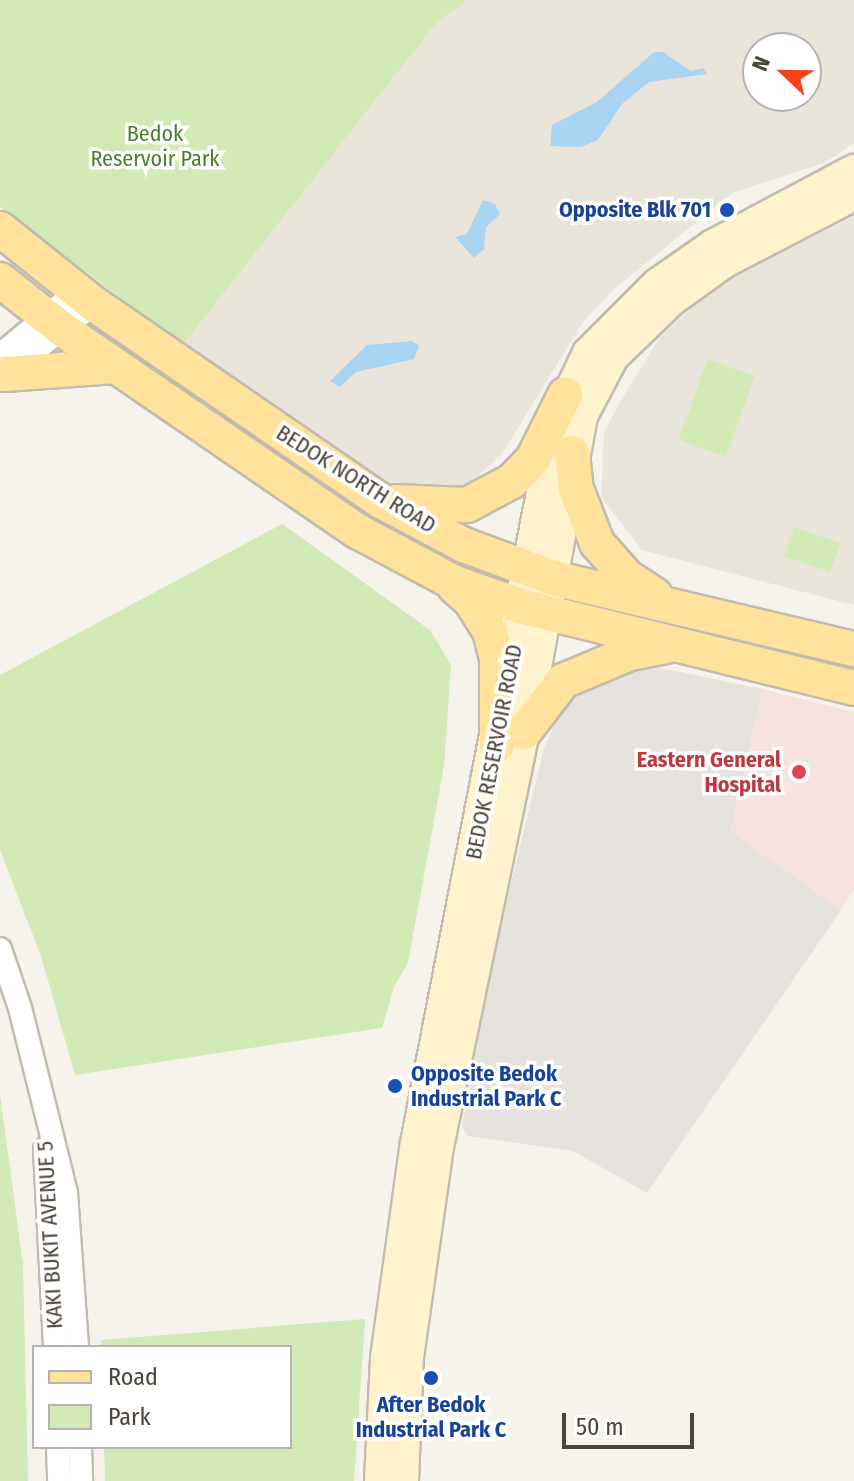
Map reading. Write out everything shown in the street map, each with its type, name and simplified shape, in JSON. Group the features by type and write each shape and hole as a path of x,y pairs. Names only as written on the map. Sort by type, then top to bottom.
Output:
{"main road":[{"name":"BEDOK RESERVOIR ROAD","path":"541,575 549,445 565,395 597,342 657,284 713,245 854,170"},
{"name":"BEDOK RESERVOIR ROAD","path":"403,1481 408,1357 438,1147 541,575 572,453 598,379 651,318 725,262 854,195"},
{"name":"BEDOK NORTH ROAD","path":"0,229 85,297 379,500 464,545 541,575 854,649"},
{"name":"BEDOK NORTH ROAD","path":"0,280 115,366 359,532 443,577 535,610 854,688"},
{"path":"2,369 115,366"},
{"path":"379,500 467,505 493,492 533,459 565,395"},
{"path":"572,453 576,489 597,543 627,577 673,605"},
{"path":"443,577 471,601 490,631 510,738"},
{"path":"510,738 563,681 630,653 679,644"},
{"name":"BEDOK RESERVOIR ROAD","path":"380,1481 386,1358 416,1143 510,738"}],"street":[{"path":"2,369 85,297"},
{"name":"KAKI BUKIT AVENUE 5","path":"0,949 20,1008 45,1123 66,1193 77,1345"},
{"name":"KAKI BUKIT AVENUE 5","path":"45,1123 55,1345"},
{"path":"58,1449 59,1481"},
{"path":"80,1449 81,1481"}],"shaded area":[{"path":"468,0 854,0 854,143 824,163 732,193 613,290 583,322 502,454 468,485 439,489 385,484 183,345 437,22"},
{"path":"854,216 854,605 642,550 601,497 604,432 661,336 715,286"},
{"path":"661,668 762,689 731,831 841,910 647,1193 573,1151 468,1136 462,1127 494,951 544,749 560,712 588,685 623,670"},
{"name":"Eastern General Hospital","path":"762,689 854,712 854,890 841,910 731,832"}],"green space":[{"name":"Bedok Reservoir Park","path":"0,0 468,0 437,22 183,345 0,207"},
{"path":"708,359 755,376 726,457 679,440"},
{"path":"282,524 430,630 451,665 444,766 408,963 394,987 382,1028 75,1075 41,956 0,850 0,675"},
{"path":"794,527 840,543 830,572 784,556"},
{"path":"0,1094 23,1265 28,1481 0,1481"},
{"path":"365,1319 354,1481 105,1481 104,1449 292,1449 292,1345 101,1345 101,1340"}],"water":[{"path":"654,52 663,52 691,71 703,68 707,74 649,82 622,104 598,140 581,147 550,146 552,125 597,102"},
{"path":"483,200 495,204 500,214 486,227 484,249 474,258 455,237 467,234"},
{"path":"412,341 419,346 414,359 356,372 340,387 330,381 367,345"}],"place":[{"name":"Opposite Blk 701","path":"727,210"},
{"name":"Eastern General Hospital","path":"799,772"},
{"name":"Opposite Bedok Industrial Park C","path":"395,1086"},
{"name":"After Bedok Industrial Park C","path":"431,1378"}]}
